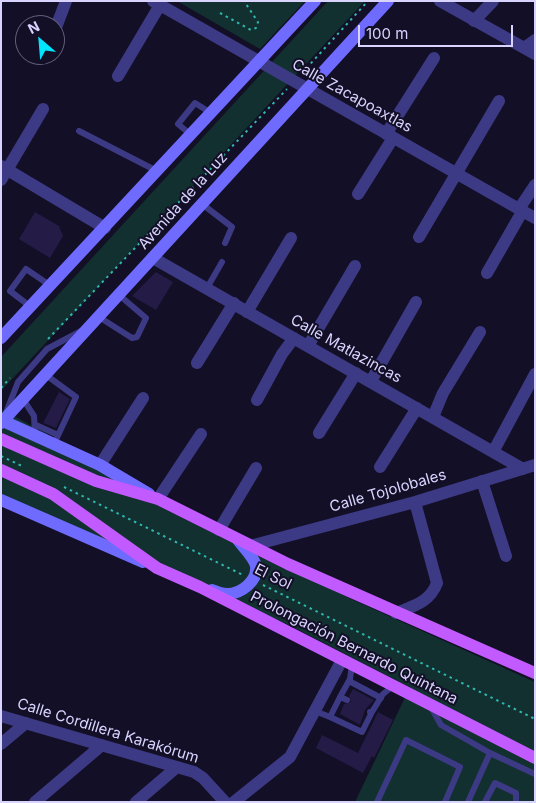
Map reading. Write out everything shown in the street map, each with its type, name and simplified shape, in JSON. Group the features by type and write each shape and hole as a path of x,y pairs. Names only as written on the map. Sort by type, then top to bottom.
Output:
{"main road":[{"path":"1,338 192,136 315,1"},
{"name":"Avenida de la Luz","path":"2,421 388,1"},
{"path":"2,421 36,430 56,439 158,499 250,546 535,674"},
{"path":"1,439 96,480 158,499"},
{"name":"Prolongación Bernardo Quintana","path":"1,470 53,494 157,568"},
{"name":"Prolongación Bernardo Quintana","path":"1,500 200,587 535,758"},
{"path":"200,587 230,594 240,591 253,580 256,570 254,562 238,540"}],"street":[{"path":"61,15 66,1"},
{"path":"440,1 530,51 535,40"},
{"path":"474,21 493,1"},
{"path":"118,76 157,3"},
{"name":"Calle Zacapoaxtlas","path":"157,3 258,63 535,218"},
{"path":"358,194 434,58"},
{"path":"419,237 458,174 499,101"},
{"path":"43,109 3,172 105,228"},
{"path":"487,273 535,185"},
{"path":"247,312 291,238"},
{"name":"Calle Matlazincas","path":"153,258 494,452 529,467"},
{"path":"308,346 355,266"},
{"path":"371,381 416,302"},
{"path":"197,364 234,303"},
{"path":"433,416 443,393 480,332"},
{"path":"256,400 282,354 294,338"},
{"path":"319,433 356,373"},
{"path":"494,452 535,374"},
{"path":"100,465 143,398"},
{"path":"380,468 417,408"},
{"path":"158,499 201,434"},
{"name":"Calle Tojolobales","path":"250,546 415,502 529,467"},
{"path":"219,530 256,468"},
{"path":"482,481 506,556"},
{"path":"396,613 427,600 434,592 437,583 415,502"},
{"path":"234,802 290,757 316,711 347,663"},
{"name":"Calle Cordillera Karakórum","path":"1,716 198,773 224,802"},
{"path":"1,744 26,723"},
{"path":"35,802 102,746"},
{"path":"136,802 177,767"}],"lane":[{"path":"192,136 178,124 194,103 212,113"},
{"path":"79,131 158,172"},
{"path":"202,204 232,227 225,244"},
{"path":"206,288 222,262"},
{"path":"31,307 10,291 26,269 51,286"},
{"path":"2,421 18,382 47,349 95,321 132,338 137,337 146,318 119,295"},
{"path":"46,374 76,397 56,439"},
{"path":"23,400 34,416 36,430"},
{"path":"330,717 344,699 349,681 347,663"},
{"path":"349,681 381,698"},
{"path":"316,711 362,732 371,712 393,686"},
{"path":"430,706 441,725 490,753 535,774"},
{"path":"377,802 406,740 460,767 445,802"},
{"path":"468,802 490,753"},
{"path":"485,802 495,783 516,793 516,802"}],"path":[{"path":"220,13 251,30 256,28 258,22 244,1"},
{"path":"42,345 368,1"},
{"path":"1,388 15,373"},
{"path":"1,456 27,469"},
{"name":"El Sol","path":"62,486 535,719"}],"green space":[{"path":"177,1 305,1 260,49"},
{"path":"328,1 365,1 1,391 1,357"},
{"path":"1,409 349,598 535,682 535,802 355,802 410,687 287,624 1,505"}],"building":[{"path":"35,212 59,226 63,236 50,258 19,239"},
{"path":"156,272 173,282 156,310 132,296"},
{"path":"59,392 70,399 56,428 43,423"},
{"path":"353,689 374,700 365,710 360,725 340,714 344,704 351,702 349,696"},
{"path":"378,712 393,720 374,758 372,756 363,773 316,748 322,735 358,753"}]}
